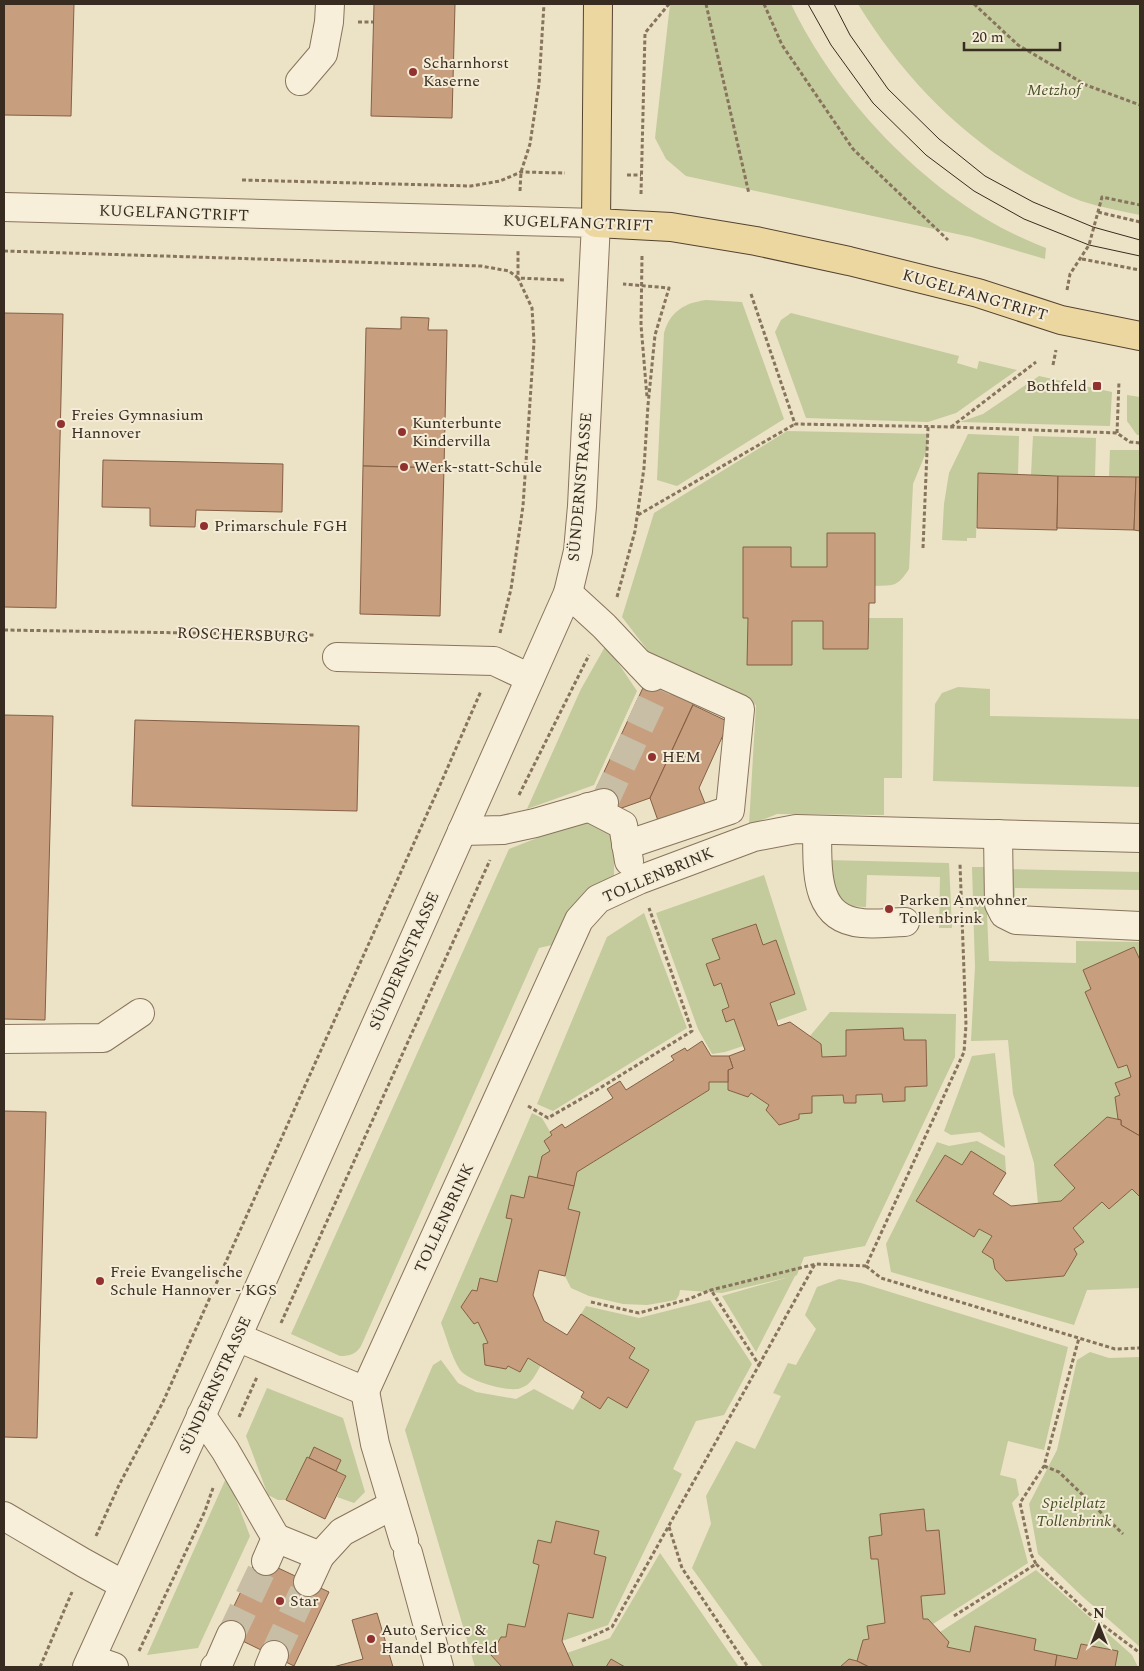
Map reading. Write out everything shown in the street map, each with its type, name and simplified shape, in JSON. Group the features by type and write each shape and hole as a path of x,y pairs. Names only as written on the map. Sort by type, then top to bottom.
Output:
{"main road":[{"path":"596,223 598,4"},
{"name":"KUGELFANGTRIFT","path":"596,223 671,227 747,239 849,261 978,293 1061,320 1140,336"}],"street":[{"path":"300,81 323,54 329,22 330,4"},
{"name":"KUGELFANGTRIFT","path":"4,207 596,223"},
{"name":"SÜNDERNSTRASSE","path":"107,1663 124,1585 237,1337 568,593 578,551 582,506 596,223"},
{"path":"568,593 604,626 659,685"},
{"path":"336,657 494,661 530,678"},
{"path":"626,845 730,810 740,709 640,664"},
{"path":"462,831 503,830 535,823 596,805 623,825 626,845 636,881"},
{"name":"TOLLENBRINK","path":"365,1391 579,920 598,899 636,881 754,837 796,829 1140,838"},
{"path":"818,830 818,876 822,891 833,912 852,922 863,924 905,922"},
{"path":"998,834 999,904 1004,914 1016,920 1140,926"},
{"path":"4,1039 103,1038 140,1013"},
{"path":"237,1337 365,1391 375,1444 439,1667"},
{"path":"201,1415 225,1450 271,1550 320,1556"},
{"path":"308,1582 320,1556 342,1532 393,1505"},
{"path":"4,1516 84,1564 124,1585"},
{"path":"216,1667 231,1636"}],"path":[{"path":"521,172 530,144 539,84 544,4"},
{"path":"648,405 641,325 641,133 645,33 669,4"},
{"path":"706,4 750,194"},
{"path":"764,4 782,45 853,149 948,240"},
{"path":"974,4 1018,45 1086,84 1140,105"},
{"path":"471,186 500,181 521,172 596,174"},
{"path":"1065,298 1070,274 1082,259 1089,245 1102,197 1140,205"},
{"path":"1098,212 1140,222"},
{"path":"4,251 481,266 509,272 518,278 532,308 534,342 524,506 511,589 494,661 163,1402 119,1485 40,1667"},
{"path":"1082,259 1140,270"},
{"path":"107,1663 205,1511 225,1450 268,1350 468,912 530,770 604,626 619,592 636,531 644,468 655,335 669,288"},
{"path":"751,294 795,424"},
{"path":"1053,366 1057,344"},
{"path":"951,427 1036,362"},
{"path":"1117,433 1119,381"},
{"path":"638,515 795,424 1117,433 1130,442 1140,443"},
{"path":"923,548 928,427"},
{"name":"ROSCHERSBURG","path":"4,630 315,635 336,657"},
{"path":"866,1266 964,1052 966,1025 959,833"},
{"path":"502,1091 548,1118 692,1031 636,881"},
{"path":"582,1641 612,1627 816,1264"},
{"path":"591,1302 639,1313 689,1299 711,1290 816,1264 866,1266 881,1278 1115,1349 1140,1348"},
{"path":"711,1290 759,1365"},
{"path":"1079,1338 1044,1466 1020,1503 1031,1554 1036,1564 1096,1620 1140,1653"},
{"path":"1044,1466 1058,1472 1123,1534"},
{"path":"669,1526 682,1568 748,1667"},
{"path":"954,1616 1036,1564"}],"green space":[{"path":"670,4 791,4 836,80 897,149 931,180 968,207 1006,230 1046,248 1045,259 971,237 686,176 666,159 655,138"},
{"name":"Metzhof","path":"858,4 1140,4 1140,215 1081,201 1069,196 1009,163 983,144 959,125 914,80 875,31"},
{"path":"706,300 742,302 784,419 677,486 657,480 664,333 670,319 679,309 691,303"},
{"path":"791,313 959,356 957,363 977,369 979,361 1017,370 956,413 928,422 806,418 775,332 781,320"},
{"path":"1039,376 1112,392 1110,426 960,422 983,414"},
{"path":"1127,395 1140,397 1140,435 1137,435 1127,421"},
{"path":"787,431 928,434 927,450 913,484 909,569 895,584 875,586 875,533 827,533 827,567 791,567 791,547 743,547 743,618 748,618 748,665 792,665 792,621 823,621 823,649 868,649 869,618 903,618 902,778 884,778 884,815 777,814 749,825 756,705 652,656 622,617 654,513"},
{"path":"968,434 1019,436 1018,475 978,474 976,538 967,538 967,541 942,540 944,504 949,473"},
{"path":"1033,436 1096,438 1095,476 1031,475"},
{"path":"1110,450 1140,450 1140,477 1109,477"},
{"path":"606,645 637,691 594,785 527,809 581,689"},
{"path":"958,687 990,689 990,716 1140,719 1140,787 933,781 935,704 942,693"},
{"path":"586,819 614,833 614,879 578,900 569,911 552,945 539,948 361,1346 352,1354 340,1356 291,1334 509,849"},
{"path":"826,860 949,863 952,928 939,928 940,877 867,875 866,907 842,906"},
{"path":"972,867 985,867 989,961 1076,963 1076,941 1140,942 1140,960 1134,947 1083,970 1091,989 1085,992 1118,1068 1127,1065 1131,1077 1115,1083 1120,1095 1115,1097 1118,1119 1107,1117 1054,1165 1075,1188 1061,1201 1038,1204 1034,1163 1013,1094 1008,1040 971,1041 975,967"},
{"path":"1006,869 1140,872 1140,890 1015,888 1015,911"},
{"path":"764,875 807,1010 776,1021 770,1003 795,994 776,941 763,945 756,924 712,939 720,959 706,964 714,986 721,983 729,1007 722,1010 726,1022 734,1019 743,1046 712,1054 698,1029 656,913"},
{"path":"644,913 687,1028 553,1111 537,1104 607,937"},
{"path":"830,1012 956,1014 955,1057 865,1246 804,1257 797,1275 756,1352 722,1296 789,1277 722,1293 680,1290 676,1300 647,1305 623,1304 589,1296 571,1288 565,1276 568,1209 577,1172 709,1090 709,1082 728,1082 728,1090 748,1097 751,1093 769,1105 766,1110 779,1125 799,1119 799,1114 812,1096 843,1095 844,1103 856,1102 856,1095 882,1094 883,1102 905,1101 905,1087 927,1086 926,1040 846,1056 822,1057 821,1044 810,1036"},
{"path":"995,1053 1005,1148 980,1132 951,1135 944,1131 972,1056"},
{"path":"532,1113 542,1118 552,1135 544,1141 550,1151 542,1156 537,1178 529,1176 524,1198 511,1195 506,1217 512,1219 497,1282 480,1278 477,1291 472,1290 461,1307 478,1322 488,1343 483,1344 506,1369 508,1366 519,1372 528,1358 541,1365 528,1384 521,1388 508,1389 480,1382 464,1374 457,1365 441,1323"},
{"path":"977,1141 1005,1156 1006,1173 971,1152 962,1165 945,1155 916,1201 974,1237 979,1229 992,1236 982,1252 993,1259 995,1269 1006,1281 1064,1275 1077,1254 1074,1249 1084,1242 1073,1228 1102,1202 1109,1209 1132,1189 1140,1195 1140,1288 1087,1290 1074,1325 891,1272 886,1244 937,1142 949,1146"},
{"path":"839,1279 861,1283 1068,1347 1044,1450 1008,1441 1000,1475 1016,1479 1019,1495 1012,1503 1028,1563 933,1624 928,1619 923,1619 921,1596 945,1594 926,1531 924,1509 880,1514 882,1535 869,1537 871,1559 878,1559 885,1623 868,1626 869,1639 863,1640 857,1661 849,1659 840,1667 763,1667 692,1568 711,1524 706,1496 736,1441 755,1449 781,1396 773,1393 788,1363 796,1365 816,1329 805,1315 817,1287"},
{"path":"710,1300 752,1364 724,1415 696,1421 673,1469 682,1474 608,1625 562,1641 568,1613 593,1618 606,1557 594,1554 598,1531 556,1521 551,1543 538,1541 533,1563 539,1565 525,1627 508,1624 506,1637 501,1637 491,1655 502,1667 475,1667 405,1430 433,1365 441,1360 458,1383 476,1392 516,1399 534,1389 573,1410 581,1397 600,1409 608,1397 627,1407 649,1370 629,1358 635,1347 581,1314 586,1306 639,1318"},
{"name":"Spielplatz Tollenbrink","path":"1090,1352 1109,1358 1140,1357 1140,1647 1038,1554 1029,1504 1057,1450 1077,1360"},
{"path":"267,1388 343,1418 365,1492 354,1503 337,1497 346,1477 336,1471 341,1460 307,1457 286,1500 278,1500 268,1495 246,1436"},
{"path":"227,1476 250,1536 198,1648 147,1655"},
{"path":"660,1553 739,1667 625,1667 611,1659 606,1667 573,1666 567,1653 610,1638"},
{"path":"1036,1570 1132,1655 1138,1667 1115,1667 1118,1651 1081,1644 1077,1659 1034,1650 975,1627 970,1652 947,1647 948,1642 940,1632"}],"building":[{"path":"4,4 74,4 71,116 4,115"},
{"name":"Scharnhorst Kaserne","path":"374,4 455,4 452,118 371,116"},
{"path":"4,313 63,314 56,608 4,607"},
{"path":"401,317 429,318 428,330 447,330 444,468 363,466 366,328 401,329"},
{"path":"103,460 283,464 282,512 196,510 195,527 150,526 150,508 102,507"},
{"path":"363,466 444,468 440,616 360,614"},
{"path":"978,473 1058,476 1057,530 977,528"},
{"path":"1058,476 1136,477 1134,530 1057,528"},
{"path":"1136,477 1140,477 1140,531 1134,530"},
{"path":"827,533 875,533 875,603 869,603 868,649 823,649 823,621 792,621 792,665 747,665 748,618 743,618 743,547 791,547 791,567 827,567"},
{"path":"647,679 695,700 650,798 616,810 592,798"},
{"path":"693,705 729,722 699,788 708,811 661,829 650,798"},
{"path":"4,715 53,716 45,1020 4,1019"},
{"path":"135,720 359,726 357,811 132,806"},
{"path":"756,924 763,945 776,940 795,994 770,1003 778,1026 790,1022 821,1044 822,1057 846,1056 846,1030 903,1028 904,1040 926,1040 927,1086 905,1087 905,1101 883,1102 882,1094 856,1095 856,1103 844,1103 843,1095 812,1096 812,1113 799,1114 799,1119 779,1125 766,1110 769,1105 751,1093 748,1097 728,1090 728,1070 733,1068 729,1056 745,1050 734,1019 726,1022 722,1010 729,1007 721,983 714,986 706,964 720,959 712,939"},
{"path":"1134,947 1140,960 1140,1136 1121,1125 1121,1120 1118,1119 1115,1097 1120,1095 1115,1083 1131,1077 1127,1065 1118,1068 1085,992 1091,989 1083,970"},
{"path":"702,1041 711,1056 729,1056 733,1068 728,1070 728,1082 709,1082 709,1090 577,1172 574,1186 537,1178 542,1156 550,1151 544,1141 552,1135 550,1132 562,1124 565,1128 613,1098 607,1089 620,1081 626,1090 674,1060 671,1056 685,1048 687,1051"},
{"path":"4,1111 46,1112 37,1438 4,1437"},
{"path":"1107,1117 1121,1120 1121,1125 1140,1136 1140,1195 1132,1189 1109,1209 1102,1202 1073,1228 1084,1242 1074,1249 1077,1254 1064,1276 1006,1281 995,1269 993,1259 982,1252 992,1236 979,1229 974,1237 916,1201 945,1155 962,1165 971,1151 1006,1173 993,1194 1011,1206 1061,1201 1075,1188 1054,1165"},
{"path":"529,1176 574,1186 568,1209 580,1212 565,1276 539,1270 533,1295 544,1321 567,1335 581,1314 635,1348 629,1358 649,1370 627,1408 608,1397 600,1409 581,1397 584,1392 528,1358 520,1372 508,1366 506,1369 485,1365 483,1344 488,1343 478,1322 474,1324 461,1307 472,1290 477,1291 480,1278 497,1282 512,1219 506,1218 511,1195 524,1198"},
{"path":"314,1447 341,1460 336,1471 309,1458"},
{"path":"307,1457 346,1476 325,1519 286,1500"},
{"path":"924,1509 926,1531 939,1530 945,1594 921,1596 923,1619 928,1619 949,1642 947,1647 970,1652 975,1626 1036,1639 1034,1650 1057,1655 1055,1667 869,1667 857,1661 863,1640 869,1639 867,1626 885,1623 878,1559 871,1559 869,1537 882,1535 880,1514"},
{"path":"556,1521 599,1531 594,1554 606,1557 593,1618 568,1613 562,1641 575,1667 502,1667 491,1655 501,1637 506,1637 508,1624 525,1627 539,1565 533,1563 538,1540 551,1543"},
{"path":"257,1558 329,1592 294,1666 222,1631"},
{"name":"Auto Service & Handel Bothfeld","path":"377,1613 393,1667 333,1667 363,1659 352,1620"},
{"path":"1081,1644 1118,1651 1115,1667 1055,1667 1057,1655 1077,1659"},
{"path":"611,1659 625,1667 606,1667"},
{"path":"849,1659 857,1661 869,1667 840,1667"}],"tunnel":[{"path":"604,803 659,685"},
{"path":"231,1635 266,1561"},
{"path":"274,1655 308,1582"}],"tram line":[{"path":"808,4 831,45 873,103 926,155 974,191 1024,219 1089,245 1140,256"},
{"path":"834,4 850,35 888,89 939,139 985,176 1033,202 1093,227 1140,240"}],"place":[{"name":"Scharnhorst Kaserne","path":"413,72"},
{"name":"Bothfeld","path":"1097,386"},
{"name":"Freies Gymnasium Hannover","path":"61,424"},
{"name":"Kunterbunte Kindervilla","path":"402,432"},
{"name":"Werk-statt-Schule","path":"404,467"},
{"name":"Primarschule FGH","path":"204,526"},
{"name":"HEM","path":"652,757"},
{"name":"Parken Anwohner Tollenbrink","path":"889,909"},
{"name":"Freie Evangelische Schule Hannover - KGS","path":"100,1281"},
{"name":"Star","path":"280,1601"},
{"name":"Auto Service & Handel Bothfeld","path":"371,1639"}]}
